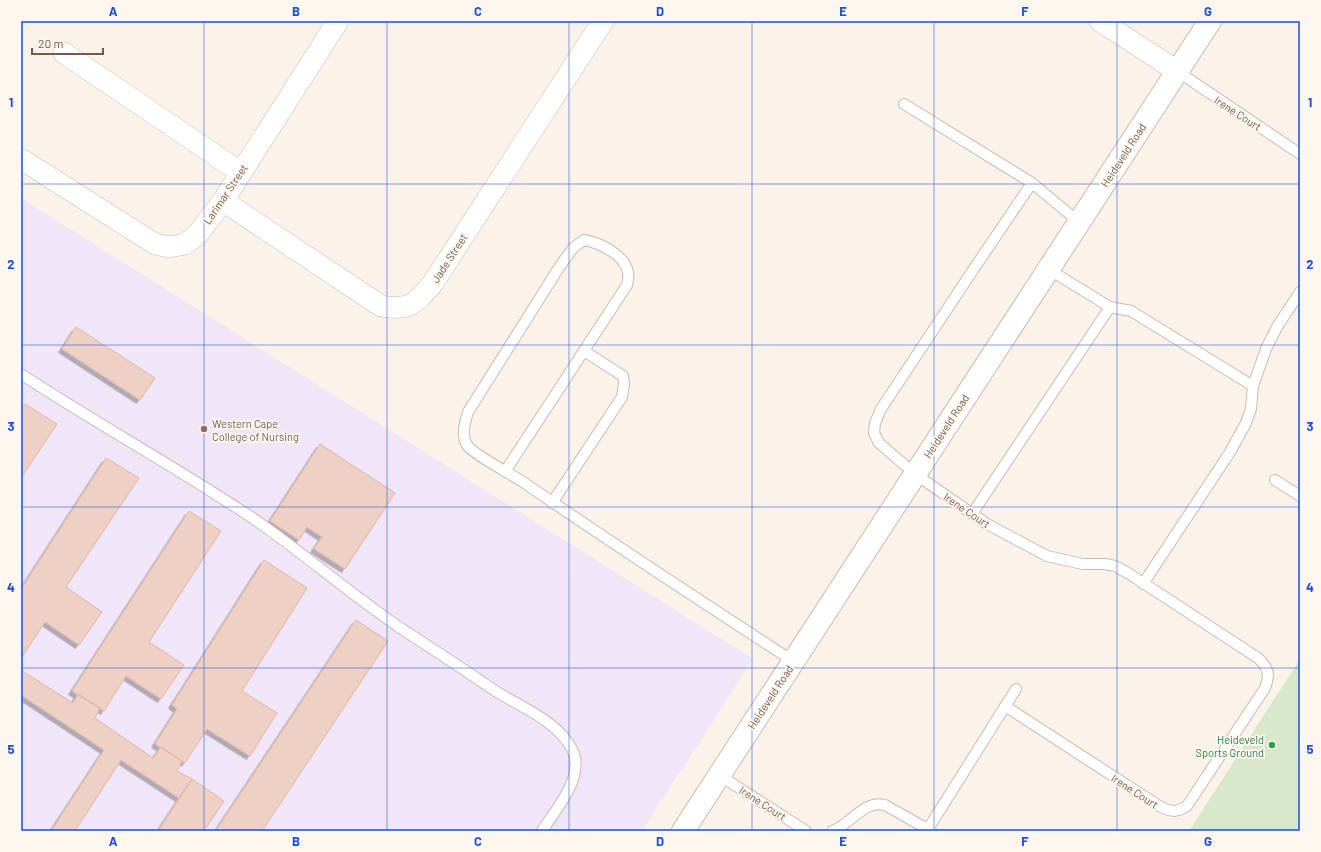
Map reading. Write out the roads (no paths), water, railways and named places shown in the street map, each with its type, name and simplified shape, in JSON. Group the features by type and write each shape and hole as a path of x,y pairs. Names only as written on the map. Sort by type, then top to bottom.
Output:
{"street":[{"name":"Larimar Street","path":"21,159 155,244 169,247 185,244 197,236 223,201 240,172 338,21"},
{"name":"Jade Street","path":"223,201 381,306 397,309 411,306 433,283 603,21"},
{"path":"1100,21 1177,71"},
{"name":"Heideveld Road","path":"683,831 1210,21"},
{"path":"64,53 240,172"}],"lane":[{"name":"Irene Court","path":"1177,71 1300,154"},
{"path":"904,104 1032,184 1079,222"},
{"name":"Irene Court","path":"1005,706 1159,806 1170,811 1179,811 1187,806 1265,688 1268,679 1266,665 1258,658 1115,566 1105,564 1083,564 1047,556 1027,547 972,514 915,474 879,443 874,433 875,423 881,409 1032,184"},
{"path":"506,470 627,285 629,273 622,259 597,242 584,240 573,248 560,266 468,412 464,429 467,445 793,661"},
{"path":"1048,269 1110,306 1131,311 1253,386"},
{"path":"1143,584 1230,452 1246,423 1251,409 1253,386 1277,327 1300,292"},
{"path":"972,514 1110,306"},
{"path":"552,502 622,396 624,384 623,376 584,351"},
{"path":"21,374 81,414 161,460 252,518 388,620 547,722 563,737 573,750 576,770 571,784 542,831"},
{"path":"1275,480 1300,496"},
{"path":"832,831 846,825 863,809 877,803 884,805 929,830 1016,689"},
{"name":"Irene Court","path":"719,775 806,831"}],"place":[{"name":"Western Cape College of Nursing","path":"204,429"},
{"name":"Heideveld Sports Ground","path":"1272,745"}]}
